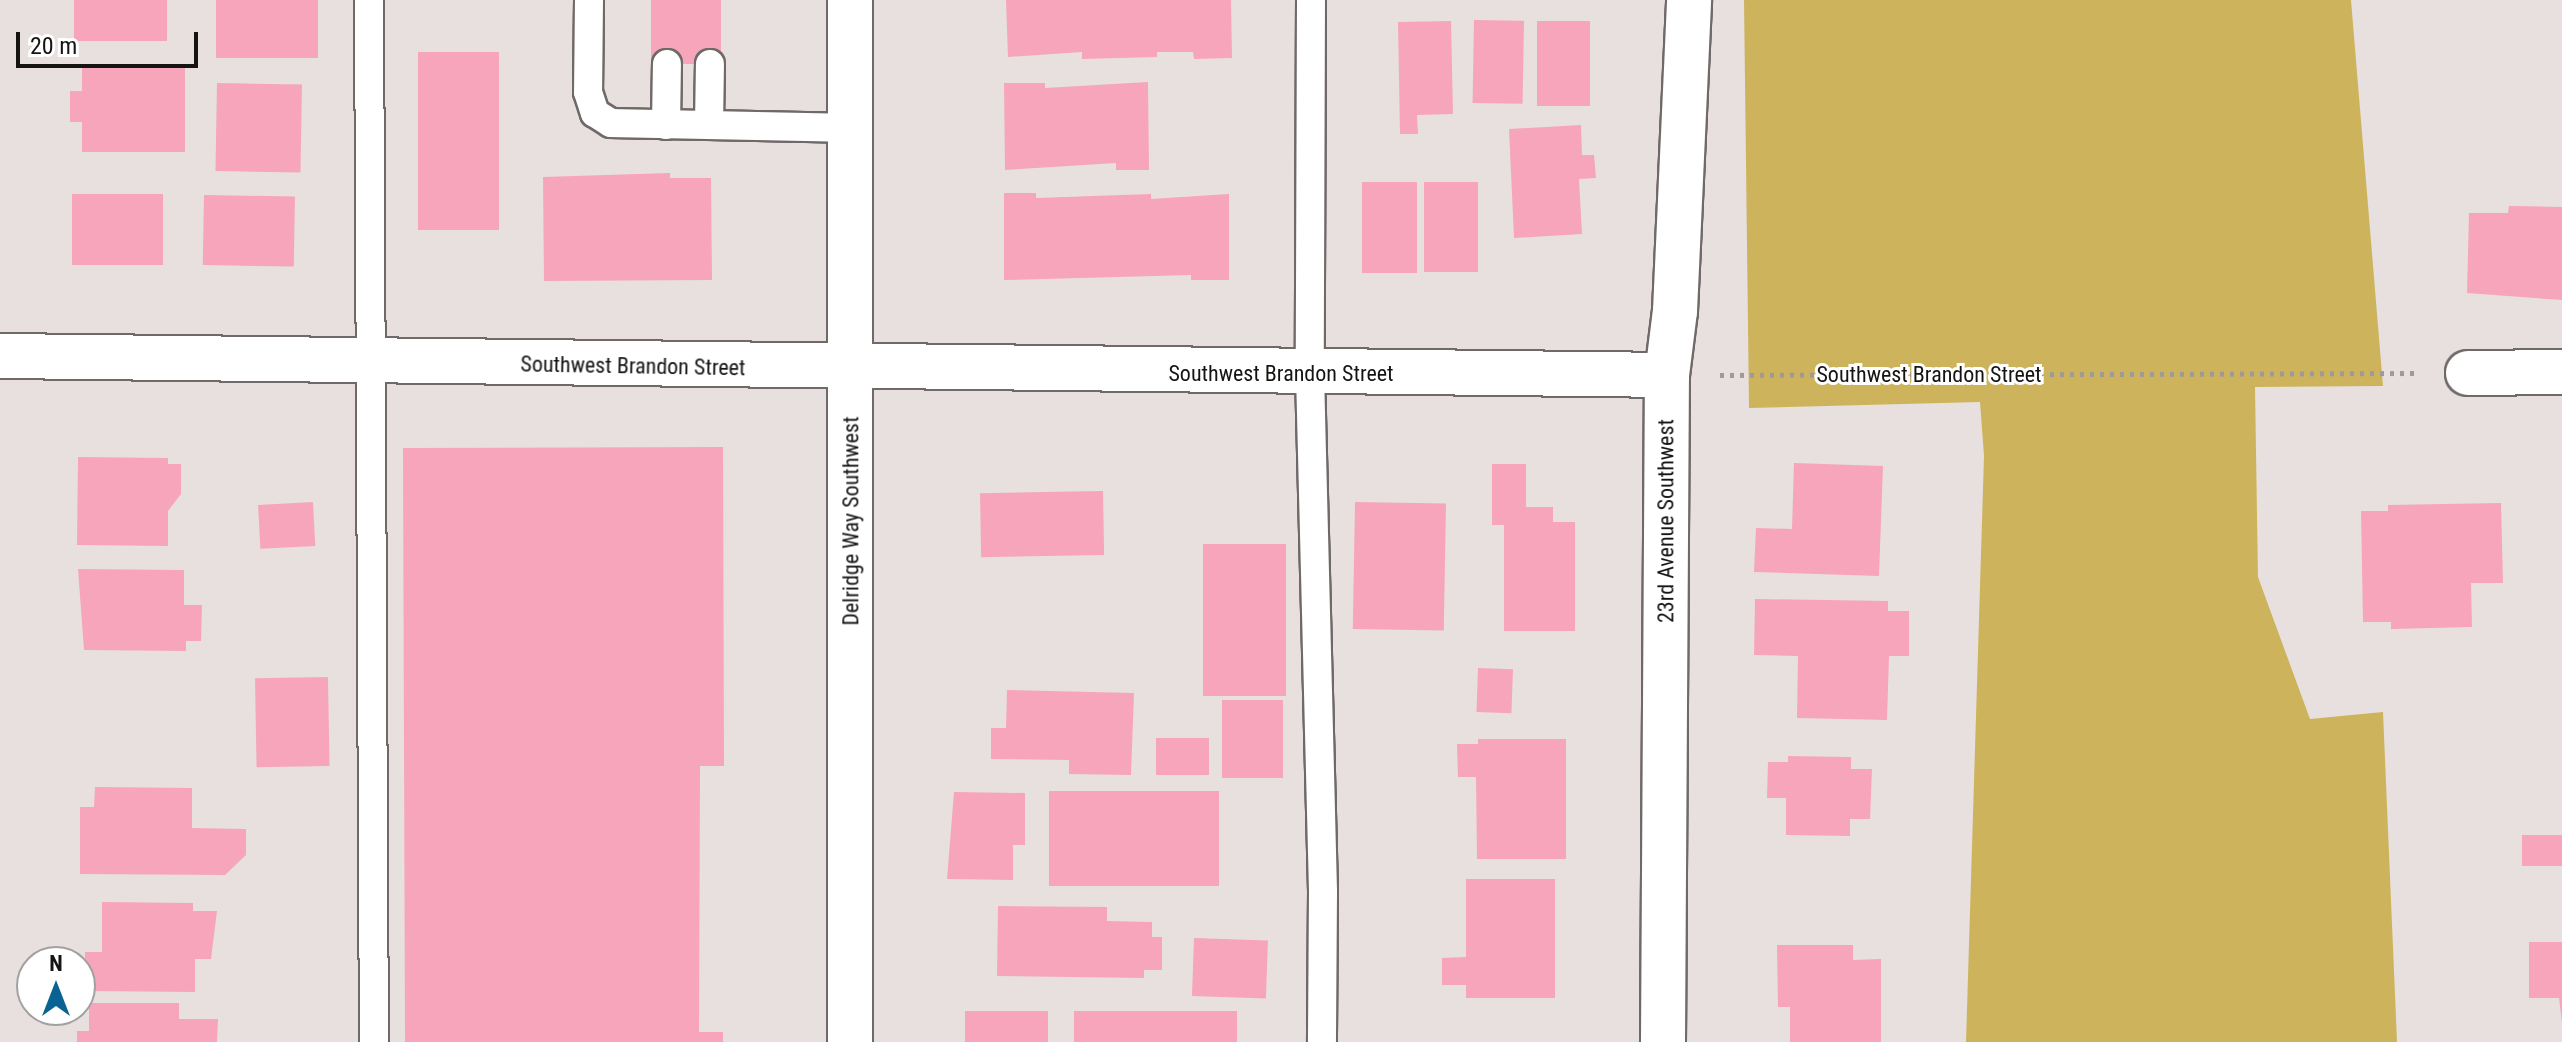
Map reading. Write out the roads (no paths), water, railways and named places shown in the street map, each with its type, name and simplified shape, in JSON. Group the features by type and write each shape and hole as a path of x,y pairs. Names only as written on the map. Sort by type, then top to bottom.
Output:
{"street":[{"name":"Delridge Way Southwest","path":"850,0 853,128 850,1042"},
{"name":"23rd Avenue Southwest","path":"1663,1042 1667,375 1675,311 1689,0"},
{"name":"Southwest Brandon Street","path":"0,356 851,369 1667,375"},
{"path":"2468,373 2562,372"}],"lane":[{"path":"369,0 374,1042"},
{"path":"589,0 588,92 595,113 611,123 853,128"},
{"path":"1311,0 1310,374 1322,1042"},
{"path":"666,125 667,64"},
{"path":"709,125 710,64"}]}
